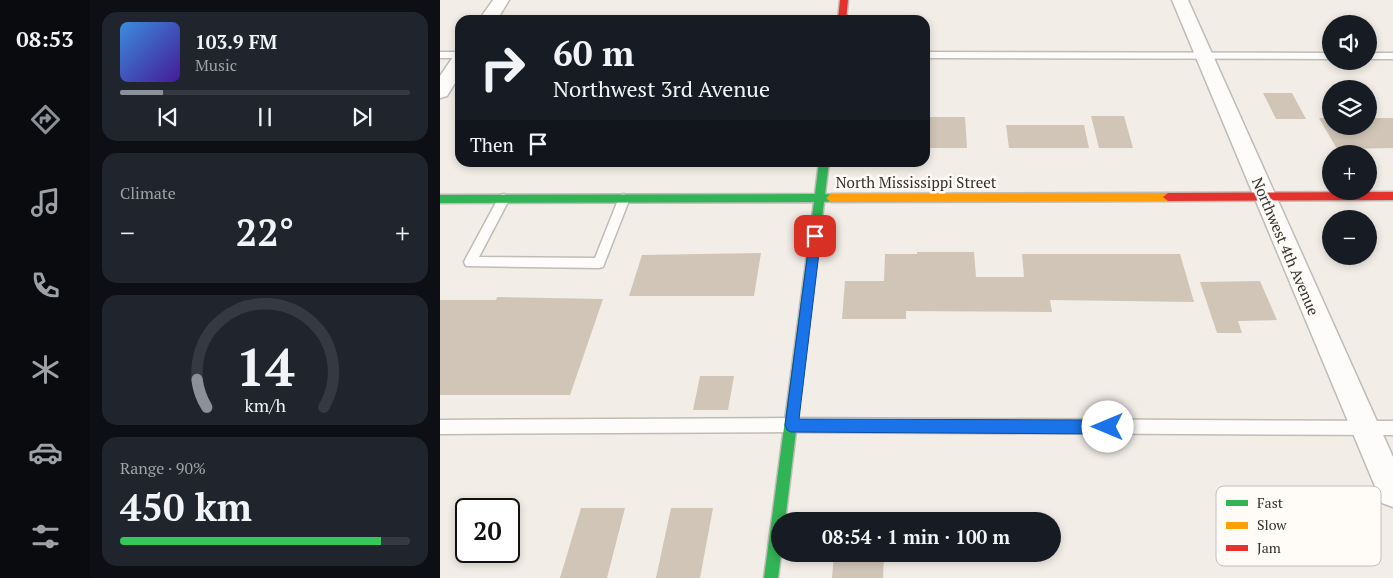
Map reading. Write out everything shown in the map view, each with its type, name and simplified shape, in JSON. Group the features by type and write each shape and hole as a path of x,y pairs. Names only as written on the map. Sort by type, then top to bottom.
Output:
{"street":[{"path":"491,15 501,0"},
{"path":"842,15 844,0"},
{"name":"Northwest 4th Avenue","path":"1180,0 1393,492"},
{"path":"440,91 455,68"},
{"path":"772,578 823,167"},
{"name":"North Mississippi Street","path":"440,198 1393,196"}],"lane":[{"path":"440,55 455,54"},
{"path":"930,55 1322,56"},
{"path":"1377,56 1393,56"},
{"path":"504,198 470,262 599,264 624,198"},
{"path":"440,427 791,425 1393,428"}],"building":[{"path":"1263,93 1292,93 1306,119 1276,119"},
{"path":"1091,116 1124,116 1133,148 1099,148"},
{"path":"930,117 965,117 967,148 930,148"},
{"path":"1377,118 1393,118 1393,148 1377,148 1377,145 1335,145 1329,135 1377,135"},
{"path":"1006,125 1084,125 1089,148 1009,148"},
{"path":"917,252 974,252 976,277 1024,277 1022,254 1180,254 1194,302 1050,300 1052,312 906,311 906,319 842,319 845,281 884,281 885,254 917,254"},
{"path":"761,253 754,296 629,296 642,255"},
{"path":"1260,281 1277,320 1238,321 1242,333 1217,333 1200,282"},
{"path":"497,297 603,299 570,395 440,395 440,300 496,300"},
{"path":"700,376 734,376 728,410 693,410"},
{"path":"581,508 625,508 607,578 560,578"},
{"path":"671,508 713,508 700,578 656,578"},
{"path":"833,562 884,562 883,578 832,578"}],"traffic: fast":[{"path":"771,578 823,167"},
{"path":"440,199 831,198"}],"traffic: slow":[{"path":"831,198 1168,197"}],"traffic: jam":[{"path":"842,15 844,0"},
{"path":"1168,197 1393,196"}],"route":[{"path":"815,236 791,425 1108,427"}]}
